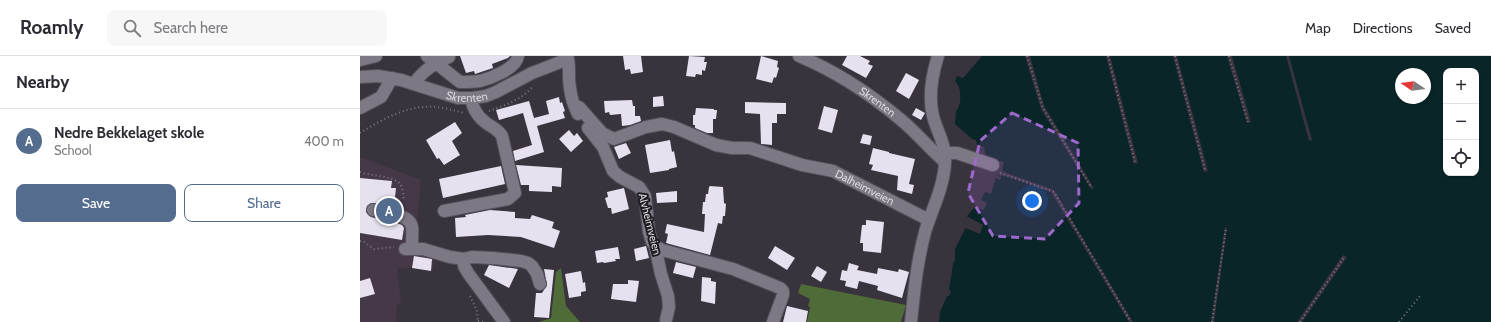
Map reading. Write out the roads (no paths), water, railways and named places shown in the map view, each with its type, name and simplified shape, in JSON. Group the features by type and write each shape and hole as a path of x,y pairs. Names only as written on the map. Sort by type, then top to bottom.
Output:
{"street":[{"path":"360,60 376,56"},
{"path":"432,59 460,82 480,81 503,72 513,65 518,56"},
{"name":"Skrenten","path":"799,56 850,83 879,102 944,157"},
{"path":"911,322 921,253 929,220 940,191 944,157 943,144 931,107 930,89 938,56"},
{"path":"414,84 432,59 449,57"},
{"name":"Skrenten","path":"360,77 378,76 392,78 458,98 472,98 486,96 534,77 545,68 570,57"},
{"name":"Alvheimveien","path":"570,57 569,87 578,115 603,146 614,171 620,177 639,187 644,192 649,232 652,242 656,246 661,274 668,296 669,307 666,321"},
{"path":"360,108 380,97 392,78"},
{"path":"444,211 508,199 515,193 502,136 499,131 484,122 471,104 472,98"},
{"name":"Dalheimveien","path":"575,106 579,107 602,134 614,139 646,127 662,124 674,127 716,145 732,148 750,148 797,163 833,171 929,220"},
{"path":"944,157 957,153 993,166"},
{"path":"373,210 388,212 407,219 412,226 409,249 423,249 464,258 493,258 528,263 537,274 540,284"},
{"path":"656,246 662,250 733,269 780,288 783,291 783,295 773,322"},
{"path":"464,258 464,266 468,273 502,319"}],"place":[{"name":"Nedre Bekkelaget skole","path":"389,211"}]}
